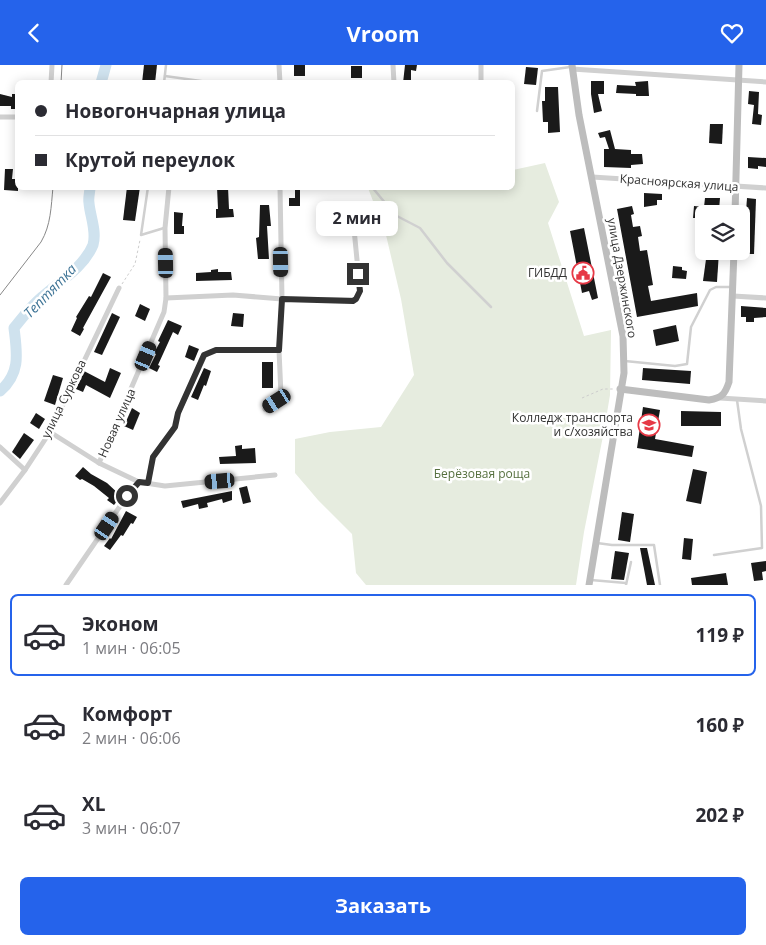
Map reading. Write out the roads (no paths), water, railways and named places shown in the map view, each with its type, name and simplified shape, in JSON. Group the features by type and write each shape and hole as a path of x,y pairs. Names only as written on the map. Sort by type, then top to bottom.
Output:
{"main road":[{"path":"735,205 739,65"},
{"name":"улица Дзержинского","path":"572,67 579,115 622,336 624,361 624,373 589,582"},
{"path":"620,389 709,399 720,398 724,394 729,382 734,260"}],"street":[{"path":"51,80 52,65"},
{"path":"280,65 280,80"},
{"path":"393,65 394,80"},
{"path":"481,65 481,80"},
{"path":"572,67 766,82"},
{"path":"0,117 15,117"},
{"name":"Красноярская улица","path":"592,177 766,188"},
{"path":"169,190 165,228 166,298 233,295 282,299 353,301 360,291 352,208"},
{"path":"264,409 277,401 281,395 279,350 282,299 280,190"},
{"name":"улица Суркова","path":"0,503 50,432 118,289"},
{"path":"733,296 766,298"},
{"name":"Новая улица","path":"99,463 164,312 166,298"},
{"path":"148,483 153,457 175,427 178,413 204,355 216,350 279,350"},
{"path":"720,398 766,401"},
{"path":"50,432 99,463 139,482 165,486 275,475"},
{"path":"0,447 25,470"},
{"path":"66,585 127,496 139,482"}],"lane":[{"path":"164,80 166,65"},
{"path":"537,111 542,71 572,67"},
{"path":"165,76 193,80"},
{"path":"148,190 141,235 165,228"},
{"path":"375,190 396,215 420,228 446,263 491,307"},
{"path":"624,361 675,366 687,364 691,327 710,290 716,287 734,287"},
{"path":"714,555 762,548 761,506 741,429 737,399"},
{"path":"596,543 654,545 660,585"},
{"path":"589,582 626,584 631,562"}],"waterway":[{"name":"Тептятка","path":"102,80 106,65"},
{"name":"Тептятка","path":"0,391 11,377 16,362 14,328 38,300 84,260 93,245 94,229 89,201 90,190"}],"tram line":[{"path":"61,80 62,65"},
{"path":"0,295 41,242 50,216 53,190"}],"place":[{"name":"ГИБДД","path":"583,273"},
{"name":"Колледж транспорта и с/хозяйства","path":"649,425"}],"park label":[{"name":"Берёзовая роща","path":"482,474"}]}
